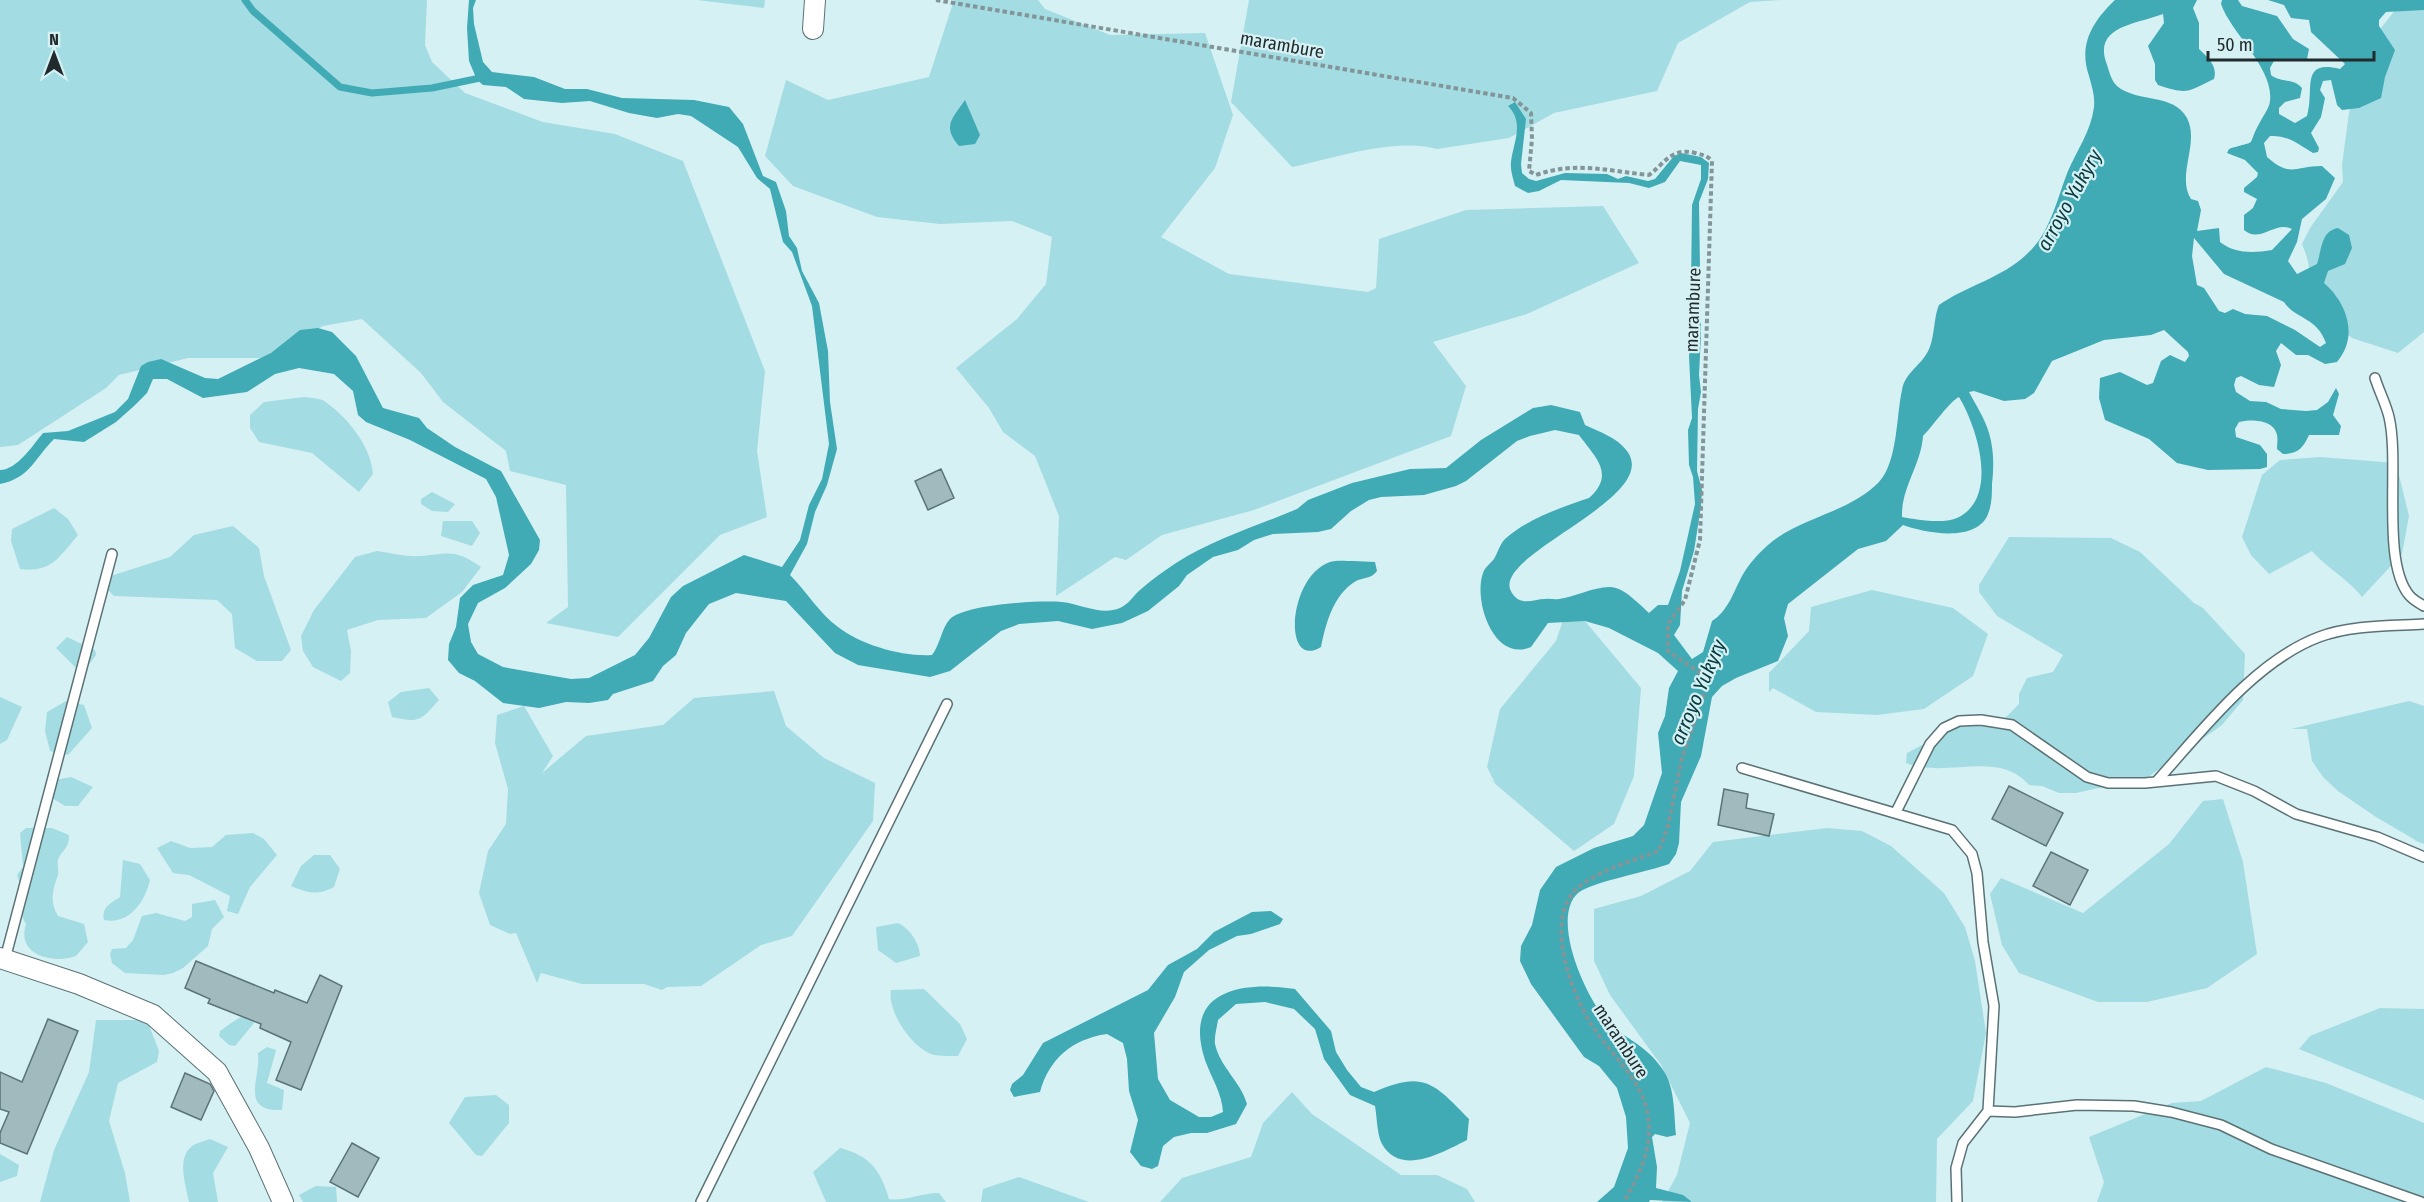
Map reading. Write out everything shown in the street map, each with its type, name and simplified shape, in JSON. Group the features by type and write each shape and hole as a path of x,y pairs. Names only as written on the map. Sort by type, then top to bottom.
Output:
{"street":[{"path":"813,29 815,0"},
{"path":"2,958 79,984 153,1015 217,1072 259,1148 283,1202"}],"lane":[{"path":"2375,378 2390,418 2394,480 2394,544 2400,577 2410,597 2424,606"},
{"path":"2,958 112,554"},
{"path":"2156,782 2232,700 2267,668 2295,650 2330,634 2360,628 2424,624"},
{"path":"701,1202 947,704"},
{"path":"1896,812 1930,744 1944,728 1959,721 1981,720 2012,726 2087,777 2108,783 2156,782 2216,776 2254,791 2296,814 2377,837 2424,857"},
{"path":"1742,768 1952,830 1972,854 1977,873 1983,942 1994,1006 1988,1111 1963,1143 1956,1168 1957,1202"},
{"path":"1988,1111 2014,1112 2077,1105 2134,1106 2172,1112 2221,1125 2271,1149 2421,1202"}],"path":[{"name":"marambure","path":"936,0 1513,98 1531,113 1532,139 1529,171 1536,175 1554,169 1602,167 1649,175 1668,156 1683,149 1708,156 1712,161 1700,540 1685,600 1668,624 1668,651 1709,679 1682,758 1668,826 1659,851 1614,867 1581,884 1563,908 1562,939 1567,976 1591,1024 1635,1084 1648,1116 1646,1160 1624,1202"}],"shaded area":[{"path":"0,0 427,0 425,45 432,62 465,93 543,122 615,134 683,161 765,371 757,451 767,517 720,535 618,637 546,623 568,607 566,485 510,471 506,451 443,402 421,373 362,319 323,326 278,352 261,358 188,358 119,375 106,388 18,445 0,447"},
{"path":"697,0 765,0 764,8"},
{"path":"954,0 1038,0 1045,9 1110,35 1205,33 1233,115 1215,168 1161,237 1229,274 1368,292 1376,288 1379,239 1466,210 1603,206 1639,263 1527,314 1433,342 1466,386 1451,436 1254,510 1162,535 1126,560 1115,557 1056,596 1059,516 1035,456 1003,432 989,408 956,368 1017,319 1046,284 1052,237 1012,221 940,224 877,217 793,186 765,156 786,80 828,100 929,77"},
{"path":"1249,0 1781,0 1750,2 1678,43 1657,91 1554,113 1509,138 1437,149 1403,145 1384,147 1292,167 1231,102"},
{"path":"2403,0 2424,0 2424,332 2398,353 2352,338 2304,301 2309,272 2302,244 2310,228 2343,182 2342,165 2349,113 2367,46"},
{"path":"304,397 325,401 358,434 368,454 373,474 359,492 312,453 259,442 250,428 250,415 264,402"},
{"path":"2320,457 2396,463 2409,516 2402,554 2362,597 2312,551 2269,574 2251,555 2242,537 2262,475 2280,460"},
{"path":"432,492 455,504 448,512 432,511 421,504 421,499"},
{"path":"54,508 68,519 78,535 54,562 31,570 20,569 11,541 12,529"},
{"path":"443,521 472,521 480,533 472,546 441,536"},
{"path":"233,526 259,548 264,576 291,650 282,661 257,661 235,648 232,614 217,600 114,596 98,580 170,557 194,535"},
{"path":"2009,537 2111,538 2140,552 2194,603 2203,608 2245,654 2243,700 2222,725 2148,777 2076,793 2059,793 2042,786 2029,785 2016,774 1987,766 1938,768 1906,763 1907,753 1964,723 1985,725 2005,718 2019,704 2019,694 2027,678 2053,672 2063,655 1997,616 1979,592 1979,585"},
{"path":"377,551 414,556 451,554 464,557 481,567 462,592 426,618 378,620 347,630 351,651 350,673 341,681 313,667 303,651 301,636 314,610 355,557"},
{"path":"1872,590 1953,608 1988,634 1973,676 1924,709 1877,715 1816,712 1773,688 1769,692 1769,673 1809,631 1811,607"},
{"path":"1564,617 1585,621 1641,688 1634,776 1614,824 1574,851 1486,776 1495,783 1487,767 1500,709 1556,641"},
{"path":"67,637 95,650 96,655 82,674 56,648"},
{"path":"429,688 439,700 423,716 414,720 392,717 388,702 401,692"},
{"path":"774,691 786,726 824,758 875,783 873,821 792,936 761,945 701,986 667,987 662,990 644,984 582,984 541,973 537,983 516,933 510,934 490,925 479,893 488,851 506,824 508,789 495,743 497,715 524,706 553,756 542,773 586,736 663,725 694,698"},
{"path":"0,697 22,707 7,740 0,744"},
{"path":"66,701 84,705 92,728 68,755 50,751 45,731 47,712"},
{"path":"2409,701 2424,706 2424,844 2413,840 2417,841 2338,791 2323,777 2312,761 2307,729 2291,729"},
{"path":"71,777 93,787 78,806 65,806 49,796 55,780"},
{"path":"2223,799 2243,862 2257,954 2207,988 2147,1002 2098,1002 2019,973 2002,945 1990,894 2001,878 2083,913 2169,844 2203,801"},
{"path":"26,828 52,828 69,835 67,847 58,860 58,875 53,890 53,900 58,916 84,924 88,942 76,956 47,958 31,950 26,944 24,935 26,924 21,912 17,875 23,867 20,833"},
{"path":"1827,828 1862,831 1891,846 1944,893 1965,927 1975,961 1986,1033 1973,1101 1937,1139 1936,1202 1662,1202 1677,1175 1690,1123 1661,1065 1610,995 1594,961 1594,909 1641,896 1690,871 1713,842"},
{"path":"253,833 264,839 277,855 250,887 238,914 227,911 230,896 189,875 173,873 157,848 171,841 190,848 212,847 226,835"},
{"path":"314,855 330,855 340,869 334,887 312,893 291,886 301,866"},
{"path":"123,860 140,864 150,880 148,888 140,904 128,915 113,921 104,920 105,909 120,897"},
{"path":"215,900 224,917 212,929 208,946 183,968 164,975 125,973 112,963 110,954 112,949 126,948 133,940 142,916 156,913 185,921 192,917 192,904"},
{"path":"898,923 913,936 920,956 896,963 878,950 876,927"},
{"path":"924,989 960,1024 967,1039 958,1056 934,1055 926,1051 917,1045 897,1018 891,999 891,990"},
{"path":"2380,1008 2424,1009 2424,1100 2299,1049 2310,1036"},
{"path":"256,1013 254,1023 235,1046 229,1045 219,1036 220,1031 237,1019"},
{"path":"96,1020 147,1020 159,1051 157,1062 118,1083 109,1121 125,1173 130,1202 40,1202 54,1150 89,1072"},
{"path":"267,1047 276,1050 267,1083 284,1090 282,1110 269,1109 256,1099 258,1053"},
{"path":"2266,1067 2326,1083 2424,1123 2424,1202 2097,1202 2104,1182 2089,1137 2172,1103 2201,1101"},
{"path":"1292,1092 1312,1114 1401,1175 1437,1175 1467,1189 1475,1202 1160,1202 1182,1178 1251,1157 1263,1123"},
{"path":"496,1095 509,1105 509,1123 482,1156 476,1155 449,1123 465,1097"},
{"path":"210,1139 228,1147 213,1173 218,1202 189,1202 183,1173 184,1158 192,1146"},
{"path":"840,1148 859,1155 872,1165 882,1180 889,1199 939,1193 946,1202 826,1202 813,1172"},
{"path":"0,1154 19,1165 17,1176 0,1182"},
{"path":"1019,1177 1089,1202 981,1202 983,1189"},
{"path":"316,1186 336,1187 337,1202 303,1202 299,1195"}],"water":[{"name":"arroyo Yukyry","path":"469,0 476,0 473,8 474,24 483,62 492,72 534,77 565,89 587,89 622,98 694,100 729,107 743,124 763,176 776,182 786,211 789,236 797,248 802,271 819,303 828,351 830,402 837,449 827,485 815,512 807,544 790,575 825,616 838,627 870,644 908,654 932,655 950,619 971,610 1004,604 1037,602 1062,602 1106,611 1120,608 1162,572 1190,554 1297,509 1308,500 1352,483 1410,469 1446,468 1481,440 1533,408 1551,405 1580,412 1585,425 1608,435 1623,446 1627,451 1631,469 1621,488 1600,507 1524,562 1511,578 1512,593 1519,600 1527,601 1565,598 1610,587 1625,592 1649,613 1658,605 1668,605 1680,571 1695,504 1693,477 1689,465 1688,430 1692,418 1689,356 1692,332 1688,299 1691,290 1692,205 1701,179 1701,165 1680,161 1665,182 1649,188 1629,183 1561,180 1539,191 1528,193 1515,186 1512,174 1511,162 1517,126 1516,119 1508,106 1515,102 1526,119 1522,173 1536,181 1565,173 1607,174 1618,179 1626,176 1648,181 1655,179 1674,156 1681,153 1701,157 1709,163 1708,179 1699,202 1701,335 1699,375 1701,392 1698,409 1697,471 1702,490 1694,551 1682,591 1680,625 1674,635 1692,659 1703,652 1712,621 1726,607 1744,572 1764,548 1795,528 1853,501 1879,482 1890,463 1904,384 1930,348 1939,305 2010,267 2039,241 2092,116 2094,99 2086,64 2087,43 2094,25 2115,0 2197,0 2193,8 2199,23 2199,49 2209,59 2215,70 2214,79 2187,91 2158,85 2155,80 2155,64 2148,46 2164,23 2163,14 2130,24 2112,34 2106,41 2104,50 2106,62 2117,86 2135,95 2173,105 2187,118 2191,138 2186,180 2191,199 2198,201 2201,210 2197,231 2219,228 2220,242 2238,251 2252,252 2272,250 2292,229 2280,227 2256,234 2250,234 2244,230 2244,215 2253,208 2257,199 2244,192 2244,188 2257,177 2258,173 2245,160 2227,153 2229,149 2251,142 2268,107 2269,89 2259,63 2226,15 2221,4 2222,0 2238,0 2242,6 2277,16 2293,39 2309,49 2307,59 2274,61 2270,68 2271,75 2295,83 2302,88 2300,98 2285,102 2279,108 2279,114 2295,123 2307,116 2311,79 2314,73 2319,68 2340,69 2345,64 2311,32 2309,20 2291,18 2284,5 2268,0 2424,0 2424,10 2386,12 2379,20 2379,26 2395,50 2385,77 2381,98 2359,108 2342,110 2337,105 2331,80 2323,81 2320,90 2325,98 2321,117 2311,133 2319,148 2318,152 2313,153 2282,137 2270,136 2264,143 2267,157 2282,167 2293,169 2322,166 2335,178 2326,199 2302,219 2297,242 2288,261 2297,274 2317,264 2325,237 2332,230 2338,228 2349,235 2352,248 2345,264 2328,271 2324,283 2339,300 2349,331 2344,352 2337,362 2325,364 2308,355 2296,355 2281,343 2276,351 2281,365 2274,387 2259,385 2241,376 2236,378 2234,385 2236,392 2250,401 2266,402 2281,409 2306,411 2317,410 2328,402 2336,388 2339,394 2333,415 2341,426 2339,435 2309,435 2299,449 2293,453 2283,454 2277,449 2275,430 2267,423 2239,422 2235,429 2236,437 2260,445 2267,454 2267,467 2208,470 2177,463 2149,439 2105,420 2099,398 2100,378 2120,372 2147,385 2153,383 2161,361 2170,355 2185,362 2189,356 2188,352 2164,330 2151,335 2104,340 2052,361 2034,393 2025,399 2004,401 1974,391 1969,392 1987,428 1993,452 1991,501 1984,521 1964,532 1951,533 1924,531 1903,525 1886,541 1858,549 1788,604 1784,618 1788,636 1778,661 1736,678 1722,686 1712,697 1701,756 1681,802 1679,843 1676,854 1669,864 1585,889 1578,893 1570,905 1568,922 1570,941 1575,961 1592,999 1611,1025 1653,1057 1665,1073 1671,1087 1676,1135 1667,1137 1655,1134 1652,1137 1657,1167 1656,1188 1683,1195 1692,1202 1650,1200 1649,1202 1597,1202 1614,1187 1628,1148 1626,1117 1617,1088 1599,1066 1584,1057 1531,984 1520,961 1521,946 1532,925 1540,890 1556,867 1594,848 1633,836 1644,825 1662,773 1658,733 1665,716 1669,688 1678,671 1658,653 1609,628 1585,621 1548,623 1531,647 1518,650 1506,646 1489,626 1481,599 1481,585 1486,567 1494,559 1503,541 1534,519 1589,498 1601,481 1600,466 1579,435 1555,430 1530,436 1517,441 1466,481 1456,486 1424,495 1381,497 1369,500 1351,511 1331,529 1318,532 1273,534 1254,540 1238,550 1213,557 1187,575 1179,586 1148,611 1122,623 1092,629 1058,621 1019,624 1001,631 950,671 930,677 858,665 835,653 786,601 736,593 709,604 686,633 676,655 663,666 653,681 613,694 608,700 589,703 566,702 539,708 503,703 475,681 459,673 448,660 449,644 456,627 460,598 473,585 503,575 509,555 496,497 486,479 410,440 366,422 358,415 353,391 334,374 299,368 275,374 247,392 203,398 167,379 153,379 147,393 116,422 84,442 54,439 25,472 0,484 0,470 18,461 43,433 68,431 115,412 128,399 141,366 148,362 161,359 205,378 218,379 271,353 300,330 318,328 332,332 356,356 383,408 419,418 427,428 455,447 501,471 540,540 539,550 531,564 505,588 478,603 468,624 471,642 478,654 503,667 571,679 589,678 635,655 649,638 671,597 683,586 744,555 782,567 800,540 809,505 822,479 829,444 812,306 792,252 783,242 770,189 757,178 738,147 691,116 678,114 657,118 629,113 590,101 562,103 524,99 506,87 483,85 477,80 469,61 467,28","holes":["2194,238 2224,274 2284,302 2294,312 2312,323 2322,334 2326,343 2320,347 2295,330 2267,316 2245,314 2233,309 2225,313 2219,311 2204,288 2197,285 2192,256","1959,397 1978,443 1981,461 1978,495 1970,508 1951,520 1930,521 1902,517 1905,496 1919,457 1923,436"]},
{"path":"965,100 980,135 975,144 959,146 950,128 953,118"},
{"path":"1330,562 1375,562 1377,571 1375,574 1356,581 1336,602 1328,619 1321,647 1308,651 1300,646 1295,619 1298,601 1305,585 1316,571"},
{"path":"1271,911 1283,919 1280,924 1251,934 1237,936 1209,950 1184,972 1175,997 1154,1033 1158,1079 1170,1100 1199,1117 1211,1117 1223,1112 1218,1092 1205,1060 1200,1037 1202,1018 1209,1005 1222,995 1237,989 1275,987 1295,989 1331,1031 1336,1052 1361,1087 1374,1092 1391,1085 1417,1081 1437,1089 1469,1119 1467,1140 1423,1159 1400,1159 1390,1154 1380,1140 1375,1106 1350,1095 1324,1059 1315,1029 1294,1009 1265,1002 1236,1004 1218,1020 1215,1044 1247,1104 1236,1124 1207,1133 1191,1133 1174,1137 1163,1146 1158,1166 1152,1169 1141,1166 1130,1152 1138,1120 1129,1091 1127,1059 1123,1043 1107,1034 1083,1041 1064,1052 1049,1070 1040,1092 1014,1097 1010,1090 1012,1084 1023,1075 1043,1043 1148,990 1168,965 1197,949 1214,932 1252,912"}],"building":[{"path":"941,469 954,498 928,510 915,481"},
{"path":"2009,786 2063,813 2046,846 1992,819"},
{"path":"1724,789 1748,794 1746,808 1774,814 1769,836 1718,825"},
{"path":"2051,852 2088,870 2070,905 2033,886"},
{"path":"196,961 274,993 275,990 307,1003 320,975 342,986 301,1090 276,1080 291,1042 260,1028 261,1024 208,1003 210,999 185,988"},
{"path":"48,1019 78,1031 27,1154 0,1143 0,1133 9,1112 0,1109 0,1072 22,1082"},
{"path":"185,1073 210,1084 214,1091 201,1120 171,1107"},
{"path":"352,1143 379,1158 358,1197 330,1182"}],"waterway":[{"path":"245,0 253,11 340,87 372,93 432,88 485,77"}]}
